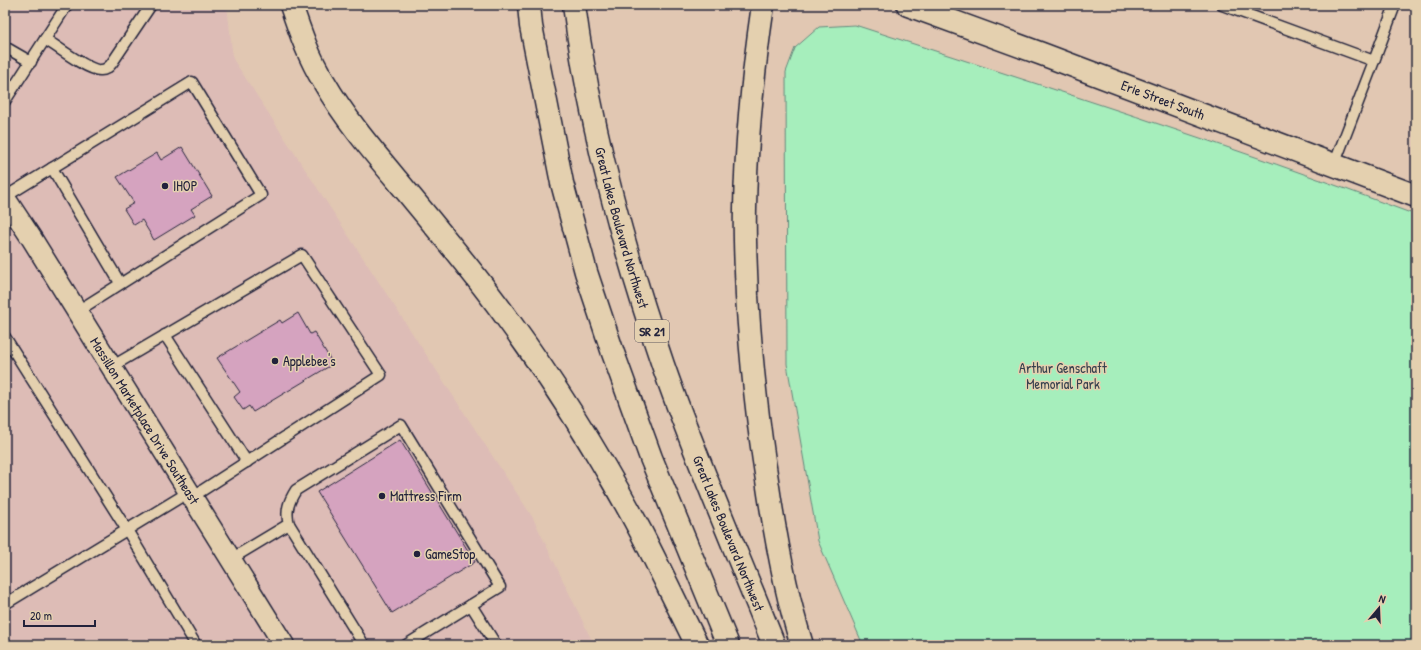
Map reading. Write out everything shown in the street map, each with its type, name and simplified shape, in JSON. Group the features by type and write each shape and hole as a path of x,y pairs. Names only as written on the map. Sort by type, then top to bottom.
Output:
{"main road":[{"path":"291,5 307,50 324,82 343,112 466,264 550,379 597,454 641,532 696,645"},
{"path":"529,5 531,26 562,183 586,272 613,353 651,458 728,645"},
{"name":"Great Lakes Boulevard Northwest","path":"574,5 581,57 595,128 616,212 636,280 663,365 688,433 774,645"},
{"path":"762,5 749,119 744,209 751,358 761,443 772,513 783,573 802,645"},
{"name":"Erie Street South","path":"908,5 1042,54 1416,196"}],"street":[{"name":"Massillon Marketplace Drive Southeast","path":"7,206 111,367 284,645"}],"lane":[{"path":"5,101 67,5"},
{"path":"45,39 92,69 104,70 112,63 151,5"},
{"path":"1222,5 1374,61"},
{"path":"1334,165 1395,5"},
{"path":"5,47 30,62"},
{"path":"7,206 52,168 192,82 261,194 76,312"},
{"path":"52,168 120,283"},
{"path":"5,604 127,530 247,462 381,375 302,255 111,367"},
{"path":"165,335 247,462"},
{"path":"5,337 127,530 196,645"},
{"path":"364,645 288,524 287,508 290,499 296,490 401,424 500,587 472,606 406,645"},
{"path":"231,559 288,524"},
{"path":"472,606 496,645"}],"shaded area":[{"path":"5,5 227,5 233,59 533,518 594,645 5,645"}],"green space":[{"name":"Arthur Genschaft Memorial Park","path":"855,25 1207,140 1416,215 1416,645 863,645 818,541 787,364 786,72 795,48 819,27"}],"building":[{"name":"IHOP","path":"182,147 212,196 191,209 195,215 154,240 142,220 134,225 124,209 134,203 117,177 157,153 161,160"},
{"name":"Applebee's","path":"298,313 310,334 314,332 333,364 253,412 249,406 243,410 234,397 240,392 217,358 280,320 282,323"},
{"path":"400,440 475,562 392,613 317,492"}],"place":[{"name":"IHOP","path":"165,186"},
{"name":"Applebee's","path":"275,361"},
{"name":"Mattress Firm","path":"382,496"},
{"name":"GameStop","path":"417,554"}]}
